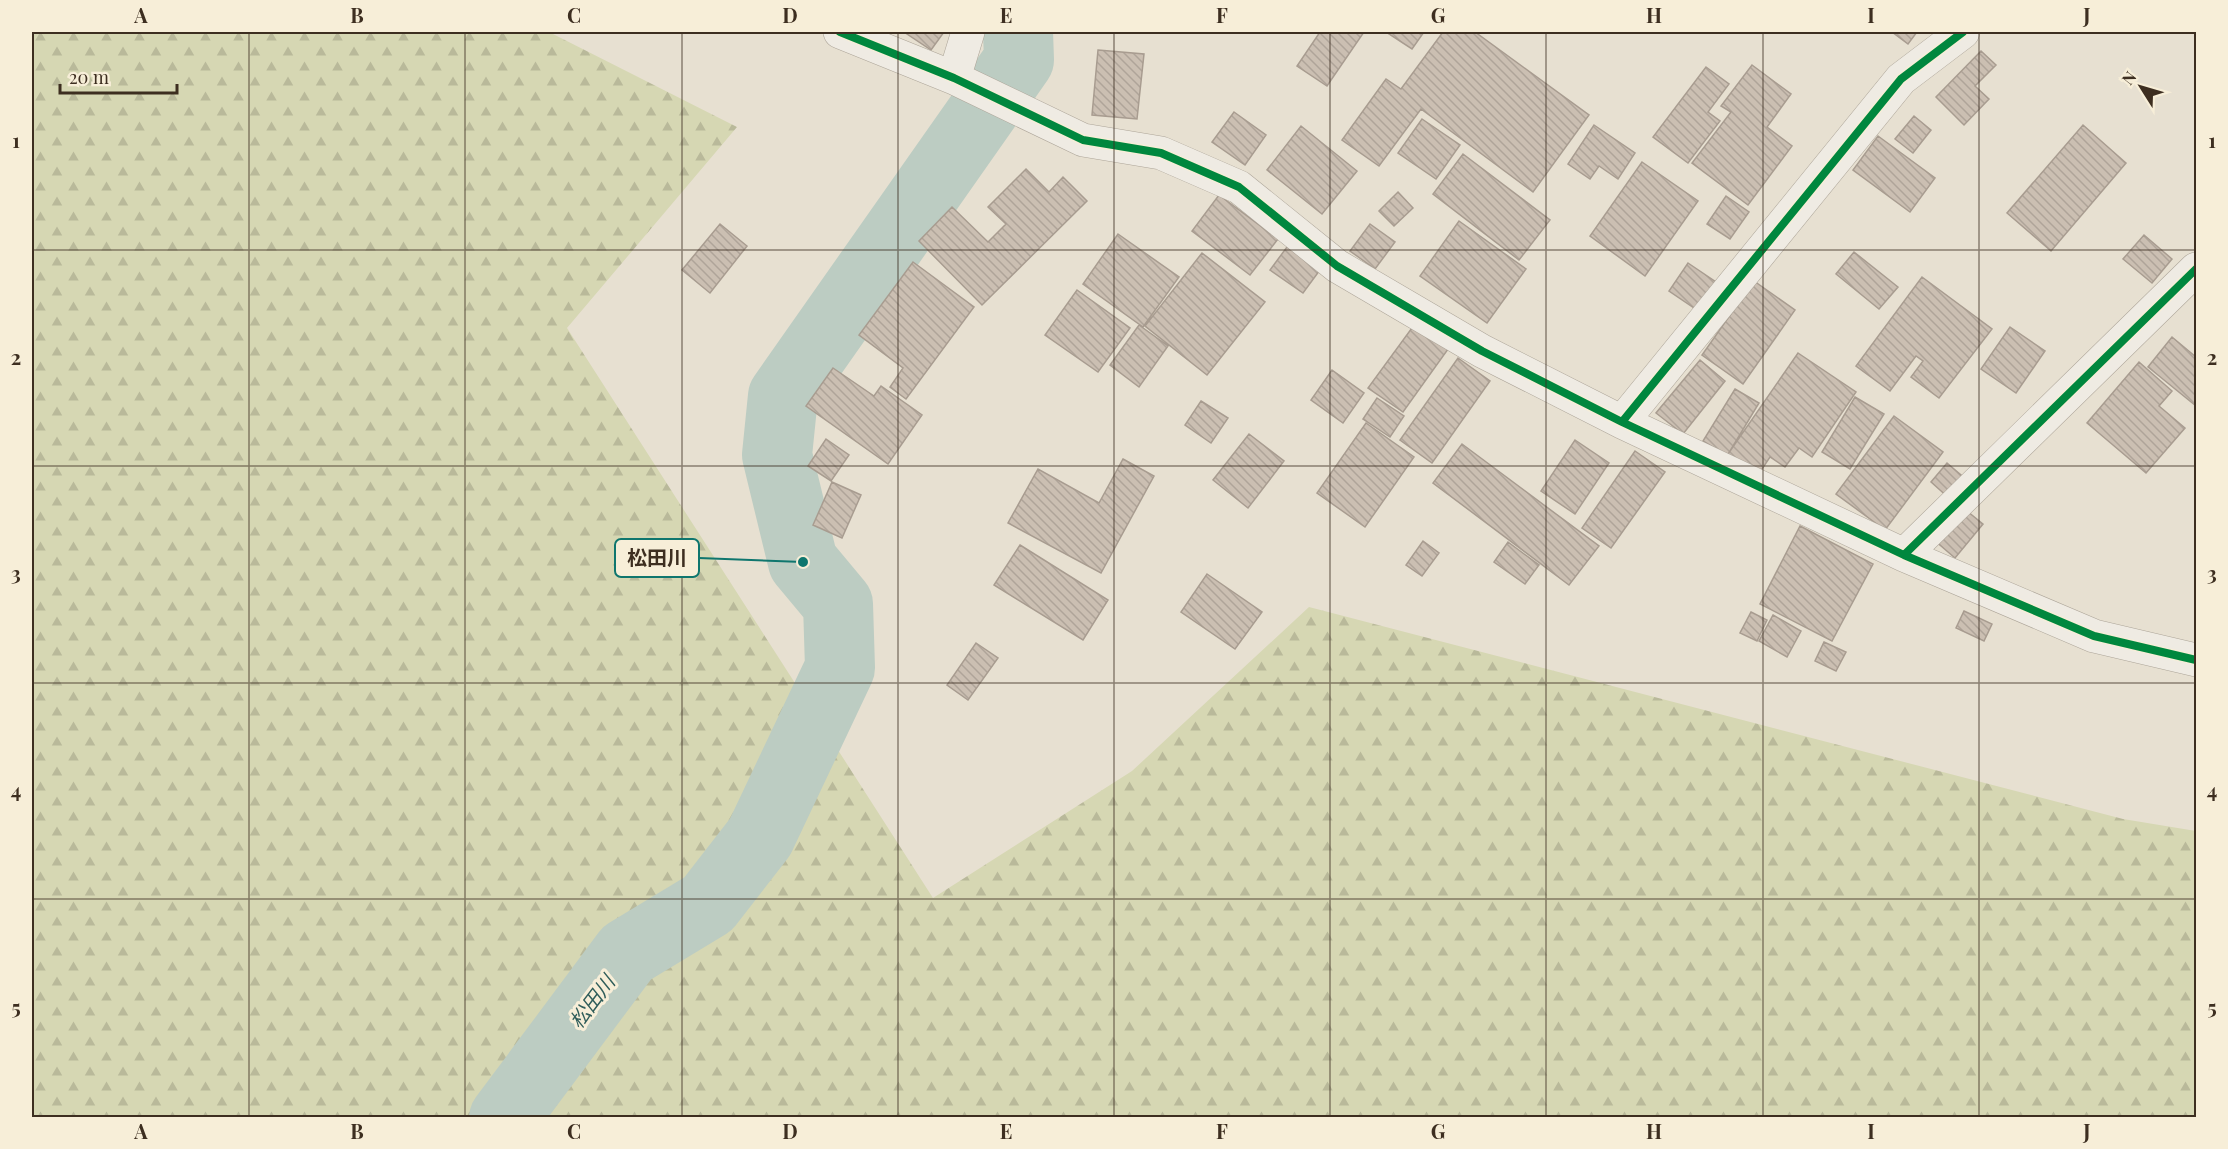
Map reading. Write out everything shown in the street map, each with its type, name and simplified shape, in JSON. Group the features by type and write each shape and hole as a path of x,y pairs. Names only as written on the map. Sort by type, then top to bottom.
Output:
{"street":[{"path":"840,32 954,78 1083,140 1161,153 1239,187 1337,266 1482,351 1622,422 1904,555 2094,636 2196,660"},
{"path":"954,78 968,32"},
{"path":"1622,422 1900,79 1963,32"},
{"path":"1904,555 2196,269"}],"green space":[{"path":"32,32 549,32 737,127 567,328 933,898 1132,771 1309,607 2123,819 2196,831 2196,1117 32,1117"}],"building":[{"path":"904,32 944,32 931,50"},
{"path":"1320,32 1364,32 1327,86 1297,66"},
{"path":"1386,32 1424,32 1412,49"},
{"path":"1443,32 1475,32 1589,115 1533,192 1421,109 1379,166 1342,140 1386,79 1401,89"},
{"path":"1892,32 1917,32 1908,44"},
{"path":"1098,50 1144,54 1137,119 1092,115"},
{"path":"1981,51 1996,65 1975,86 1989,99 1964,125 1936,97"},
{"path":"1752,65 1791,94 1767,127 1792,146 1748,205 1692,163 1731,112 1721,106"},
{"path":"1706,67 1729,84 1708,112 1720,121 1688,163 1653,137"},
{"path":"1234,112 1266,135 1245,165 1212,142"},
{"path":"1914,116 1931,130 1913,153 1895,139"},
{"path":"1422,119 1460,145 1436,179 1398,153"},
{"path":"1594,125 1635,153 1618,179 1599,166 1590,179 1568,164"},
{"path":"2083,125 2126,163 2051,251 2007,213"},
{"path":"1301,126 1357,171 1322,214 1267,170"},
{"path":"1878,136 1935,178 1910,212 1853,170"},
{"path":"1463,154 1550,220 1519,260 1433,194"},
{"path":"1642,162 1698,201 1645,276 1590,236"},
{"path":"1026,169 1049,192 1063,177 1087,201 982,305 919,241 952,207 988,242 1006,224 988,207"},
{"path":"1398,192 1413,208 1394,226 1379,211"},
{"path":"1219,195 1278,239 1250,275 1192,231"},
{"path":"1726,196 1749,212 1730,239 1707,224"},
{"path":"1459,221 1526,269 1487,323 1420,276"},
{"path":"720,224 747,246 710,293 682,270"},
{"path":"1370,224 1395,242 1375,269 1350,251"},
{"path":"1118,234 1179,277 1143,327 1083,284"},
{"path":"2144,235 2172,259 2152,283 2123,259"},
{"path":"1287,247 1320,270 1303,293 1270,270"},
{"path":"1854,252 1898,287 1879,309 1836,274"},
{"path":"1202,253 1265,302 1207,375 1145,326"},
{"path":"913,262 974,307 906,399 890,387 903,368 859,335"},
{"path":"1688,263 1716,282 1697,310 1669,291"},
{"path":"1922,277 1992,329 1939,398 1911,377 1923,361 1916,356 1890,391 1856,366"},
{"path":"1754,281 1795,310 1743,384 1702,355"},
{"path":"1077,290 1130,328 1098,372 1045,335"},
{"path":"1417,321 1451,345 1403,412 1368,388"},
{"path":"1139,325 1168,346 1139,387 1110,365"},
{"path":"2010,327 2045,351 2016,393 1981,369"},
{"path":"2172,337 2196,357 2196,406 2148,367"},
{"path":"1798,353 1856,392 1812,457 1799,448 1785,467 1770,457 1758,475 1728,454"},
{"path":"1458,358 1490,381 1432,463 1400,440"},
{"path":"1700,360 1725,381 1683,434 1656,413"},
{"path":"2139,362 2172,391 2159,406 2185,428 2146,473 2087,423"},
{"path":"833,368 874,396 881,386 922,415 888,464 806,406"},
{"path":"1332,370 1364,393 1343,423 1311,400"},
{"path":"1735,389 1759,403 1727,456 1703,441"},
{"path":"1855,397 1884,414 1850,469 1822,452"},
{"path":"1377,398 1404,416 1390,437 1363,419"},
{"path":"1201,401 1228,418 1211,443 1185,425"},
{"path":"1894,416 1943,452 1885,530 1836,494"},
{"path":"1366,423 1414,457 1365,527 1317,493"},
{"path":"1249,434 1284,461 1248,508 1213,480"},
{"path":"826,439 849,455 831,481 808,466"},
{"path":"1575,440 1609,463 1575,514 1541,491"},
{"path":"1462,444 1599,546 1569,585 1433,483"},
{"path":"1635,451 1665,472 1611,548 1582,528"},
{"path":"1123,459 1154,476 1101,573 1008,523 1038,469 1099,503"},
{"path":"1947,463 1967,480 1950,499 1931,482"},
{"path":"832,482 861,495 842,538 813,525"},
{"path":"1962,507 1983,524 1955,558 1934,540"},
{"path":"1800,526 1873,564 1832,641 1760,604"},
{"path":"1423,541 1439,553 1422,576 1406,565"},
{"path":"1508,542 1539,565 1525,584 1494,562"},
{"path":"1020,545 1108,600 1083,640 994,585"},
{"path":"1207,574 1262,612 1235,649 1181,612"},
{"path":"1964,611 1992,624 1984,641 1956,628"},
{"path":"1751,612 1767,620 1757,641 1740,633"},
{"path":"1773,615 1801,631 1787,657 1759,641"},
{"path":"1824,642 1846,652 1836,671 1815,661"},
{"path":"976,643 998,658 968,700 947,685"}],"waterway":[{"name":"松田川","path":"504,1118 627,953 708,904 760,837 840,668 838,604 803,562 777,455 783,396 1019,60 1018,32"}],"cycle path":[{"path":"840,32 954,78 1083,140 1161,153 1239,187 1337,266 1482,351 1622,422 1904,555 2094,636 2196,660"},
{"path":"1622,422 1901,79 1963,32"},
{"path":"1904,555 2196,269"}],"place":[{"name":"松田川","path":"803,562"}]}
